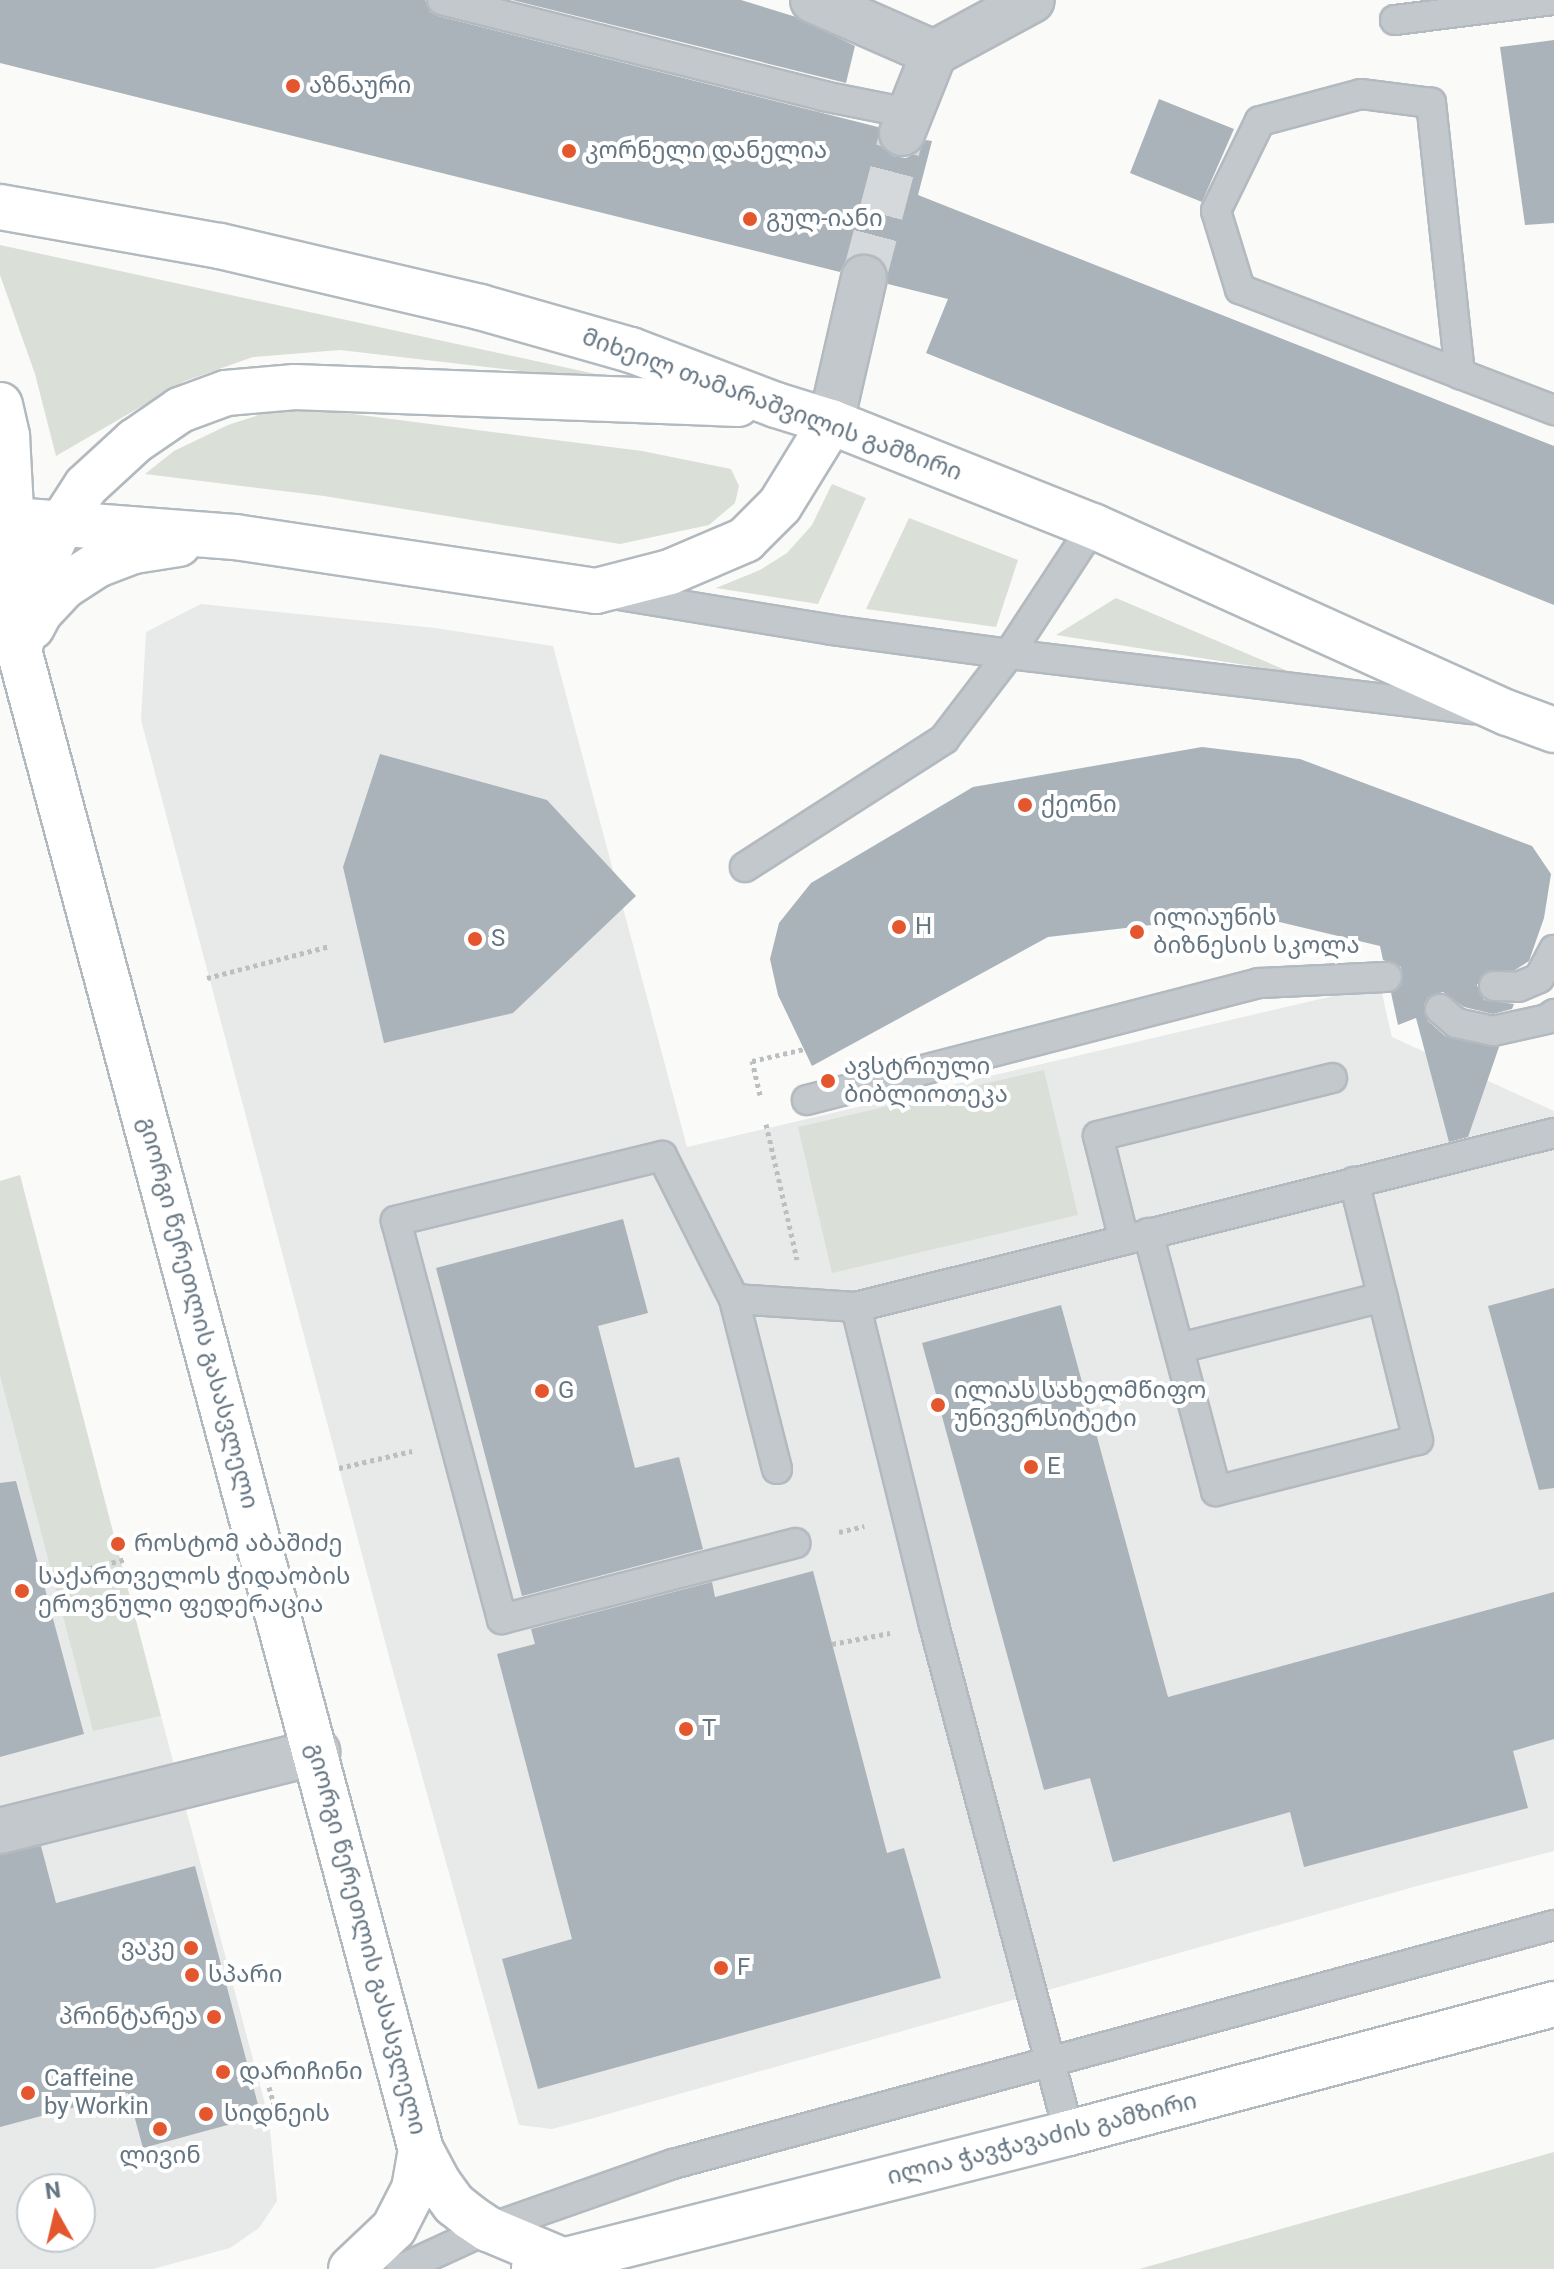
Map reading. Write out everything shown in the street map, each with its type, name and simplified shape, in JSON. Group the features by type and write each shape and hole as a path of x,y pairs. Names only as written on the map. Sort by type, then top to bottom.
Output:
{"main road":[{"name":"მიხეილ თამარაშვილის გამზირი","path":"0,207 220,246 480,307 631,350 776,405 831,422 1093,526 1508,713 1554,730"},
{"path":"10,637 62,523 86,486 135,441 180,410 226,393 295,387 776,405"},
{"name":"გიორგი წერეთლის გასასვლელი","path":"0,405 7,436 4,520 10,637 317,1752 421,2150 454,2204 546,2265"},
{"path":"4,520 235,537 596,591 670,572 745,540 780,505 831,422"},
{"path":"10,637 40,612 63,587 97,565 134,551 235,537"},
{"name":"ილია ჭავჭავაძის გამზირი","path":"546,2265 1069,2133 1554,2004"},
{"path":"351,2269 394,2228 414,2189 421,2150"}],"street":[{"path":"813,0 934,53"},
{"path":"905,123 934,53 1032,0"},
{"path":"831,422 864,278"},
{"path":"0,1831 317,1752"}],"lane":[{"path":"442,0 823,96 905,123"},
{"path":"1395,20 1554,0"},
{"path":"1460,374 1431,103 1361,94 1260,121 1216,211 1240,289 1460,374 1554,410"},
{"path":"745,867 944,739 1009,654 1093,526"},
{"name":"მიხეილ თამარაშვილის გამზირი","path":"596,591 832,630 1009,654 1508,713"},
{"path":"1494,986 1518,987 1539,978 1554,950"},
{"path":"807,1100 1259,983 1387,977"},
{"path":"1440,1009 1456,1023 1493,1031 1547,1019 1554,1014"},
{"path":"1332,1078 1098,1136 1180,1348 1216,1491 1418,1440 1354,1182"},
{"path":"734,1299 856,1307 1554,1133"},
{"path":"777,1469 734,1299 662,1156 396,1221 502,1619 795,1543"},
{"path":"1180,1348 1383,1297"},
{"path":"856,1307 934,1625 1069,2133"},
{"path":"401,2269 488,2229 673,2164 1554,1925"}],"path":[{"path":"207,978 330,946"},
{"path":"762,1107 752,1061 804,1049"},
{"path":"766,1122 807,1302"},
{"path":"339,1468 406,1452"},
{"path":"42,1580 126,1559"},
{"path":"832,1644 934,1625"},
{"path":"269,2087 277,2115"}],"shaded area":[{"path":"0,245 651,386 340,350 253,357 185,381 56,456 35,374 0,275"},
{"path":"321,410 642,451 731,469 739,486 735,503 709,525 620,544 324,496 145,474 174,451 228,425 268,412"},
{"path":"832,484 866,498 818,604 716,588 760,570 787,553 812,525"},
{"path":"909,518 1018,560 996,627 866,609"},
{"path":"1116,598 1290,672 1056,635"},
{"name":"ილიას სახელმწიფო უნივერსიტეტი","path":"201,604 435,628 553,646 687,1147 1380,985 1392,1037 1554,1111 1554,1851 1417,1886 594,2118 552,2129 519,2125 391,1664 141,720 146,632"},
{"path":"1044,1070 1078,1215 832,1273 798,1127"},
{"path":"20,1175 161,1716 93,1731 0,1376 0,1181"},
{"path":"0,1376 93,1730 161,1716 269,2119 277,2201 259,2228 230,2248 153,2269 0,2269"},
{"path":"1554,2152 1554,2269 1139,2269"}],"building":[{"path":"0,0 425,0 430,12 438,16 878,127 882,148 893,156 906,158 918,152 926,140 932,141 918,195 1554,446 1554,605 926,353 948,299 888,284 888,270 882,260 870,254 856,254 845,262 840,272 0,63"},
{"path":"512,0 741,0 796,17 855,46 846,83"},
{"path":"1554,40 1554,223 1525,225 1500,47"},
{"path":"1159,99 1234,129 1202,202 1130,173"},
{"path":"1202,747 1300,759 1532,846 1551,874 1544,918 1529,961 1515,970 1487,971 1477,985 1484,1000 1514,1004 1512,1009 1493,1014 1464,1007 1443,992 1428,997 1424,1005 1428,1021 1445,1036 1499,1047 1468,1137 1449,1142 1416,1018 1398,1025 1391,993 1402,984 1401,967 1383,960 1380,946 1246,914 1048,937 812,1066 778,995 770,959 779,923 811,883 973,787"},
{"name":"S","path":"380,754 547,800 636,896 513,1013 384,1043 343,867"},
{"name":"G","path":"623,1219 648,1313 598,1326 635,1468 679,1457 703,1549 522,1596 436,1268"},
{"path":"1554,1288 1554,1488 1539,1490 1488,1306"},
{"name":"E","path":"1061,1305 1168,1697 1554,1592 1554,1739 1513,1751 1528,1808 1304,1867 1290,1812 1113,1862 1090,1778 1044,1790 922,1343"},
{"path":"16,1481 84,1734 0,1757 0,1483"},
{"path":"813,1571 887,1853 904,1848 941,1978 538,2089 502,1959 572,1939 497,1654 535,1644 531,1629 712,1582 715,1597"},
{"path":"41,1846 56,1903 195,1866 261,2116 143,2148 128,2093 0,2127 0,1855"}],"tunnel":[{"path":"864,278 902,133"}],"place":[{"name":"აზნაური","path":"293,86"},
{"name":"კორნელი დანელია","path":"569,151"},
{"name":"გულ-იანი","path":"750,219"},
{"name":"ქეონი","path":"1025,805"},
{"name":"H","path":"899,927"},
{"name":"ილიაუნის ბიზნესის სკოლა","path":"1137,932"},
{"name":"S","path":"475,939"},
{"name":"ავსტრიული ბიბლიოთეკა","path":"828,1081"},
{"name":"G","path":"542,1391"},
{"name":"ილიას სახელმწიფო უნივერსიტეტი","path":"938,1405"},
{"name":"E","path":"1031,1467"},
{"name":"როსტომ აბაშიძე","path":"118,1544"},
{"name":"საქართველოს ჭიდაობის ეროვნული ფედერაცია","path":"22,1591"},
{"name":"T","path":"686,1729"},
{"name":"ვაკე","path":"191,1948"},
{"name":"F","path":"721,1968"},
{"name":"სპარი","path":"192,1975"},
{"name":"პრინტარეა","path":"214,2017"},
{"name":"დარიჩინი","path":"223,2072"},
{"name":"Caffeine by Workin","path":"28,2093"},
{"name":"სიდნეის","path":"206,2114"},
{"name":"ლივინ","path":"160,2129"}]}
